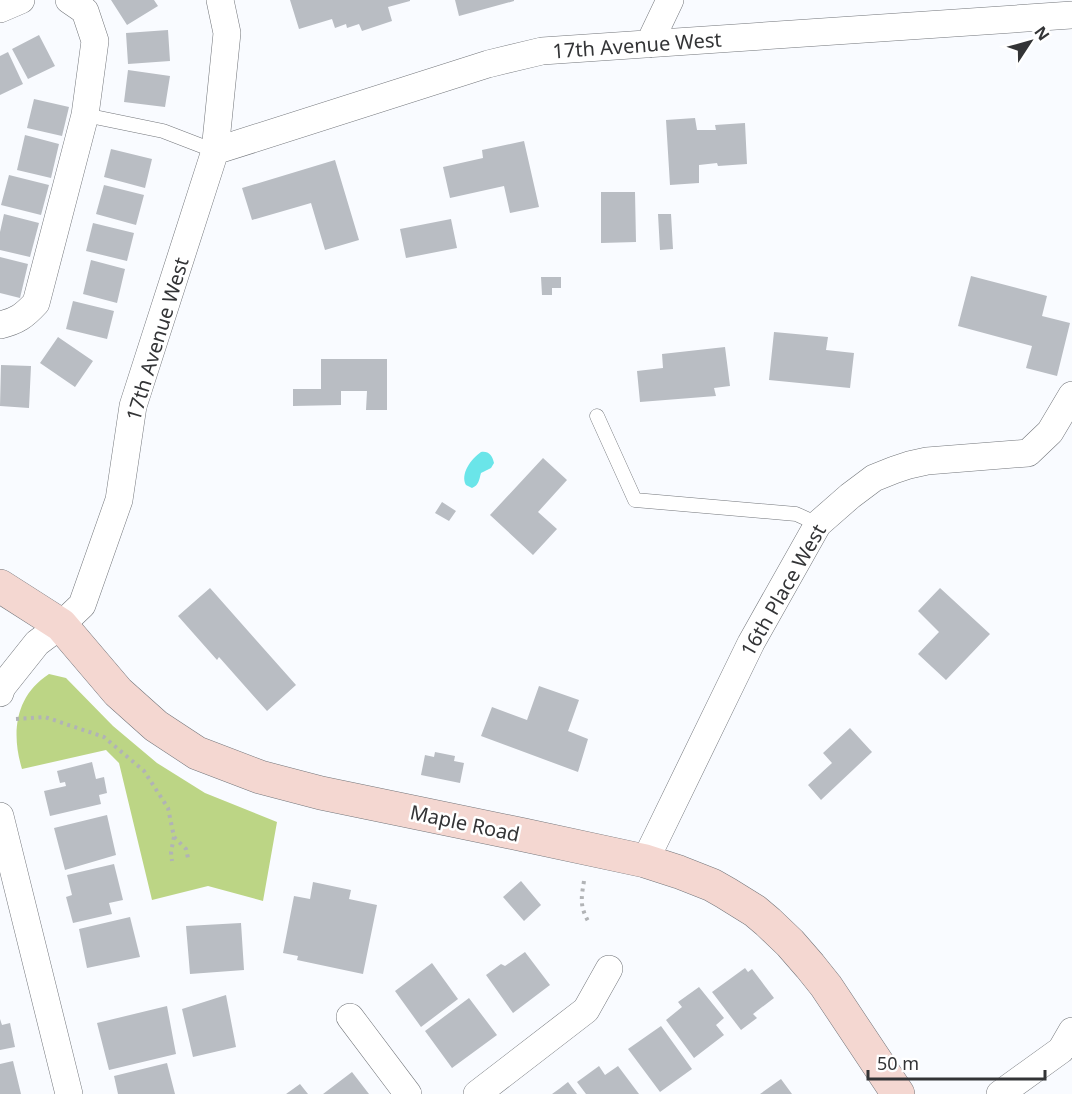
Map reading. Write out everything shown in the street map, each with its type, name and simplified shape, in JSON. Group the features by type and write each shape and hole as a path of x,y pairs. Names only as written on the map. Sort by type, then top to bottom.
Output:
{"street":[{"path":"0,9 21,0"},
{"path":"0,325 25,315 36,303 86,115 95,41 85,11 69,0"},
{"name":"17th Avenue West","path":"0,693 2,687 38,643 82,604 119,500 133,406 215,151 227,33 220,0"},
{"path":"649,44 670,0"},
{"name":"17th Avenue West","path":"215,151 488,64 542,51 1072,15"},
{"name":"16th Place West","path":"645,861 751,643 818,524 874,478 909,465 944,459 1028,453 1050,432 1072,394"},
{"name":"Maple Road","path":"0,586 61,625 118,692 156,726 197,753 260,777 321,794 645,861 712,885 755,911 790,943 826,986 898,1094"},
{"path":"0,816 69,1094"},
{"path":"477,1094 586,1010 609,969"},
{"path":"350,1017 408,1094"},
{"path":"1000,1094 1061,1050 1072,1031"}],"lane":[{"path":"86,115 163,131 215,151"},
{"path":"597,416 635,500 796,514 818,524"}],"path":[{"path":"16,719 45,717 104,737 144,771 168,808 174,837 172,861"},
{"path":"174,837 186,849 188,858"},
{"path":"584,881 582,909 588,921"}],"green space":[{"path":"49,674 66,678 113,726 157,763 205,793 277,822 263,901 208,886 152,900 119,763 106,750 22,769 17,742 19,716 29,693"}],"water":[{"path":"481,452 490,454 494,463 491,468 481,473 477,484 472,488 466,485 465,472"}],"building":[{"path":"111,0 154,0 158,6 127,25"},
{"path":"290,0 410,1 388,7 392,21 362,31 359,24 347,28 346,24 335,28 332,19 299,29"},
{"path":"455,0 514,0 514,1 459,16"},
{"path":"168,30 170,61 128,64 126,33"},
{"path":"39,35 55,66 28,79 12,49"},
{"path":"8,52 23,84 0,95 0,56"},
{"path":"128,70 170,76 165,107 124,102"},
{"path":"34,99 69,107 62,136 27,128"},
{"path":"695,118 697,130 716,130 715,125 745,123 747,164 699,165 699,183 670,185 666,120"},
{"path":"25,135 59,144 51,178 17,170"},
{"path":"524,141 539,207 510,213 504,186 450,198 443,167 483,158 482,150"},
{"path":"111,149 152,159 145,188 104,177"},
{"path":"335,160 359,240 325,250 311,203 252,220 242,188"},
{"path":"9,175 49,185 41,215 1,205"},
{"path":"104,185 144,195 136,225 96,214"},
{"path":"601,192 635,192 636,242 601,243"},
{"path":"4,214 39,223 30,257 0,250 0,232"},
{"path":"658,214 671,214 673,249 660,250"},
{"path":"451,219 457,248 406,258 400,229"},
{"path":"93,223 134,233 127,261 86,251"},
{"path":"0,257 28,264 20,298 0,293"},
{"path":"91,260 125,269 117,303 83,294"},
{"path":"971,276 1047,296 1042,316 1070,323 1057,376 1026,368 1032,346 958,326"},
{"path":"541,277 561,277 561,288 552,288 552,295 542,295"},
{"path":"73,301 114,311 107,339 66,329"},
{"path":"774,332 828,337 826,350 854,353 850,388 769,380"},
{"path":"58,337 93,361 75,387 40,363"},
{"path":"725,347 730,386 714,388 716,396 640,402 637,371 663,368 662,354"},
{"path":"321,359 387,359 387,410 366,410 367,391 341,391 341,405 293,406 293,389 321,389"},
{"path":"1,365 31,366 29,408 0,406"},
{"path":"543,458 567,480 538,512 557,529 533,555 490,515"},
{"path":"442,502 456,511 449,521 435,513"},
{"path":"210,588 296,685 267,711 219,657 217,660 178,616"},
{"path":"940,588 990,634 946,680 918,654 939,632 918,611"},
{"path":"539,686 579,700 568,731 588,739 578,772 481,736 492,707 527,720"},
{"path":"850,728 872,752 821,800 808,785 832,763 823,753"},
{"path":"435,752 455,756 454,761 464,763 460,783 421,775 425,755 434,757"},
{"path":"92,762 96,779 104,777 107,793 99,795 101,804 50,816 44,791 66,786 65,782 60,783 57,771"},
{"path":"107,815 116,855 65,870 54,828"},
{"path":"114,864 123,900 109,903 112,914 73,923 66,897 72,895 67,875"},
{"path":"521,881 541,905 524,921 503,897"},
{"path":"313,882 351,890 349,899 377,905 363,974 297,960 298,956 283,953 294,896 310,899"},
{"path":"130,917 140,957 87,968 79,929"},
{"path":"241,923 244,970 190,974 186,926"},
{"path":"525,952 550,985 513,1013 486,975 501,964 505,966"},
{"path":"432,963 458,999 421,1027 395,991"},
{"path":"745,968 748,972 752,969 774,998 753,1014 757,1018 741,1030 712,992"},
{"path":"699,987 724,1018 716,1025 724,1035 694,1058 666,1020 682,1007 678,1002"},
{"path":"226,995 236,1047 193,1057 182,1009"},
{"path":"469,998 497,1035 452,1068 425,1031"},
{"path":"167,1006 176,1054 109,1070 97,1023"},
{"path":"0,1019 2,1025 10,1023 15,1047 0,1050"},
{"path":"661,1026 692,1069 660,1092 628,1049"},
{"path":"13,1061 21,1094 0,1094 0,1064"},
{"path":"167,1063 175,1094 118,1094 114,1076"},
{"path":"599,1066 605,1075 618,1066 639,1094 586,1094 577,1082"},
{"path":"352,1072 369,1094 323,1094"},
{"path":"781,1079 792,1094 760,1094"},
{"path":"568,1082 577,1094 552,1094 559,1089"},
{"path":"300,1084 308,1094 286,1094"}]}
